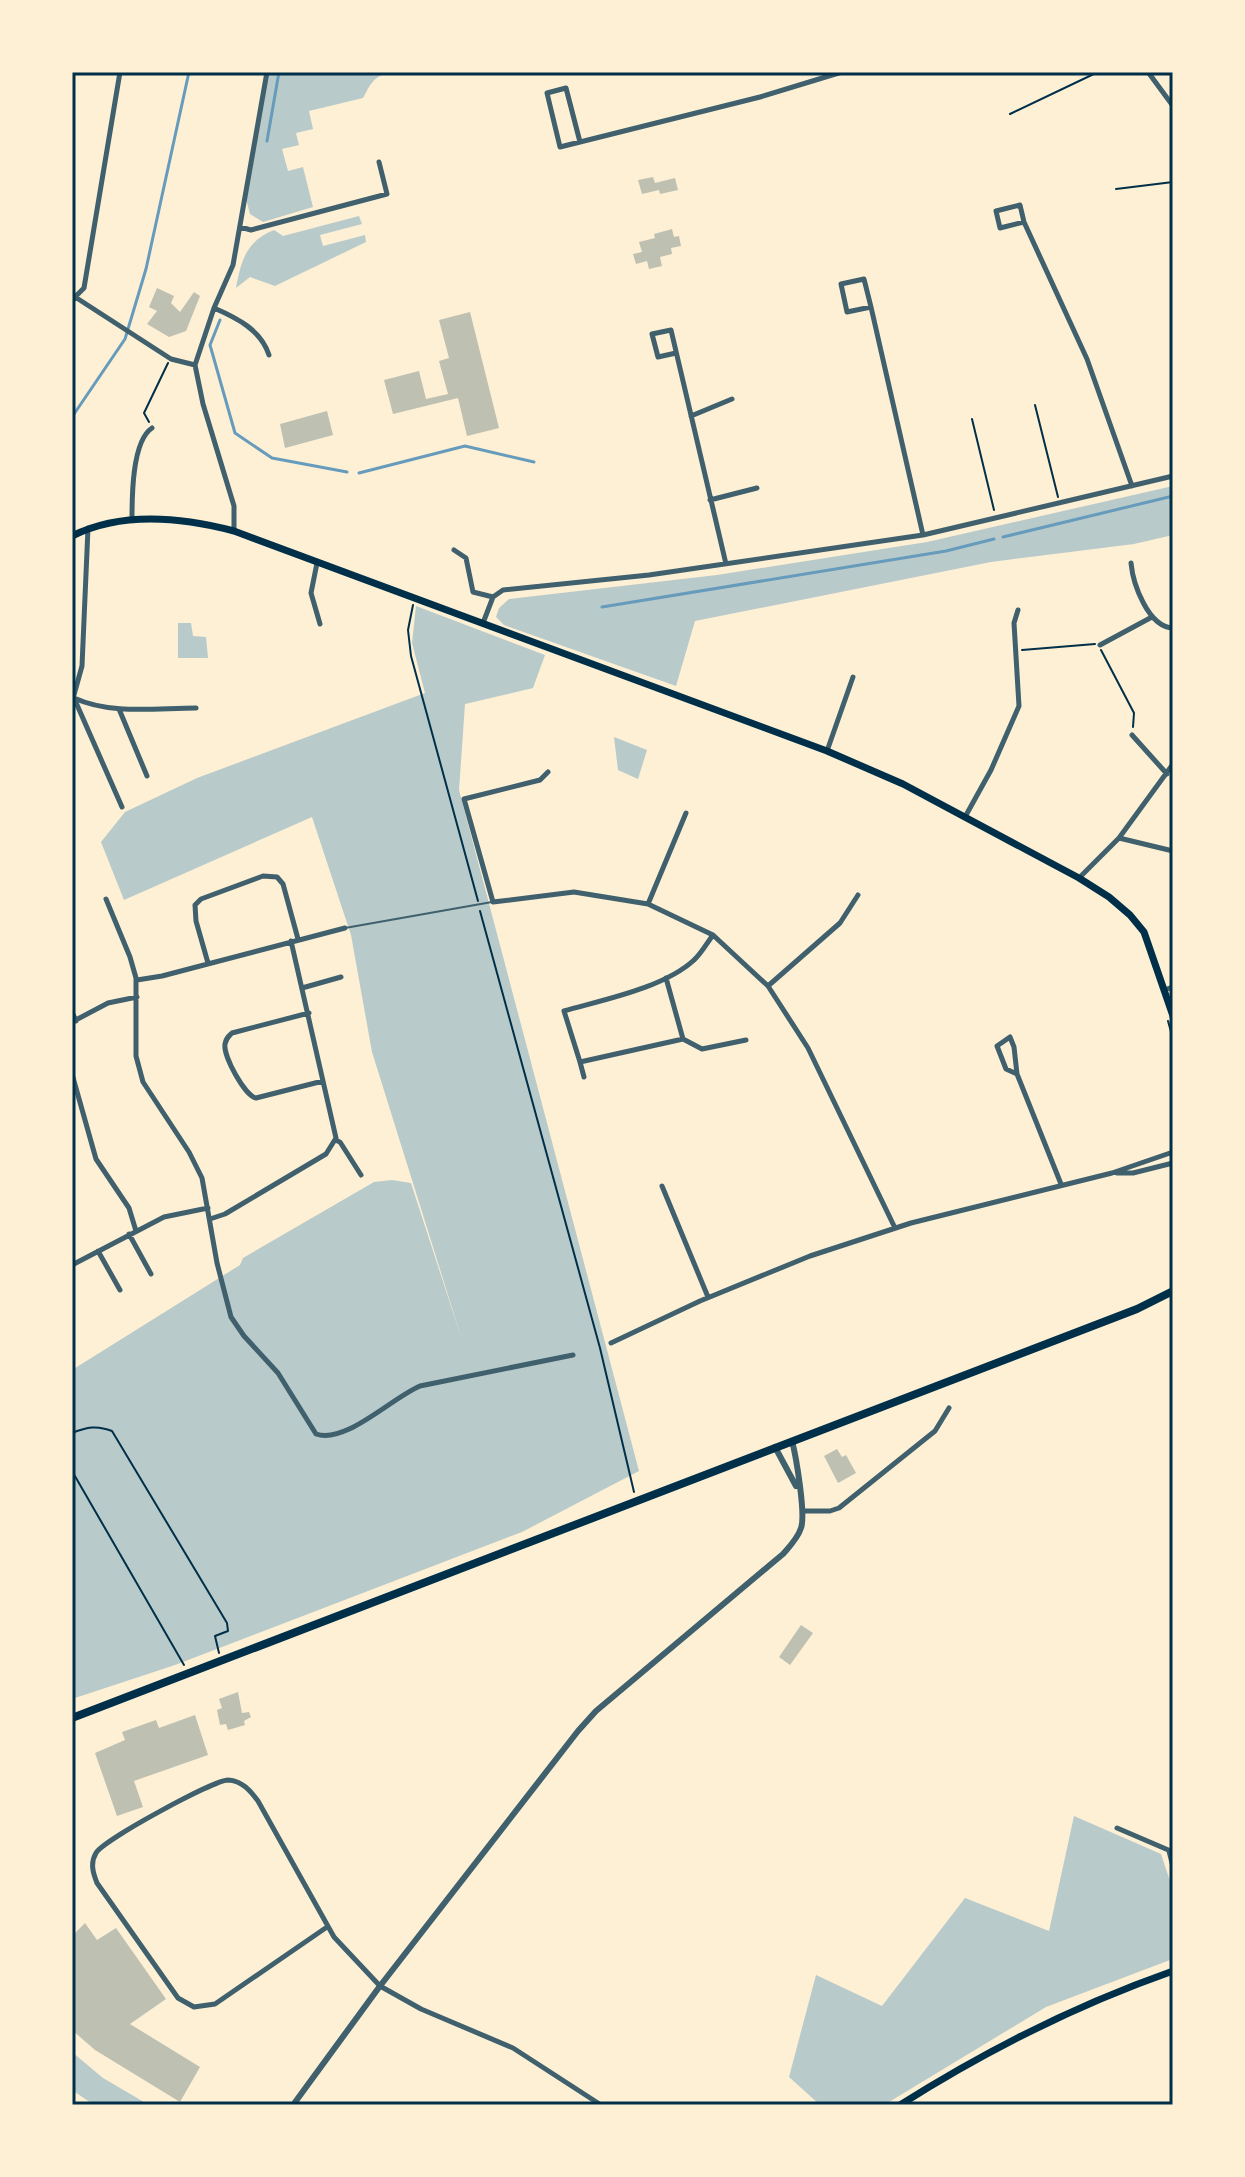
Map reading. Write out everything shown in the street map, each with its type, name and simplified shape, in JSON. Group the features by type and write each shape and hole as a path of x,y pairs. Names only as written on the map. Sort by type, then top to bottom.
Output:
{"main road":[{"path":"72,536 88,528 132,519 192,522 234,531 875,770 1109,897 1144,932 1169,1014"},
{"path":"72,1718 1173,1294"},
{"path":"900,2105 1018,2036 1097,2000 1173,1971"}],"street":[{"path":"120,72 84,288 73,297 171,359 195,365"},
{"path":"234,531 234,506 203,404 195,365 214,308 233,265 267,72"},
{"path":"580,142 566,88 547,93 560,147 785,91 842,72"},
{"path":"1148,72 1173,106"},
{"path":"240,227 251,230 387,194 379,162"},
{"path":"1024,222 1000,228 996,211 1020,205 1024,222 1091,369 1132,486"},
{"path":"871,307 847,312 841,284 864,279 871,307 923,535"},
{"path":"214,308 238,319 265,341 269,355"},
{"path":"676,353 658,357 652,334 671,330 726,564"},
{"path":"691,416 732,399"},
{"path":"132,519 134,469 146,431 152,428"},
{"path":"483,623 493,597 503,590 649,575 923,535 1173,476"},
{"path":"710,500 757,488"},
{"path":"88,528 82,666 73,700 122,807"},
{"path":"454,550 466,558 473,592 493,597"},
{"path":"317,563 311,593 320,624"},
{"path":"1131,563 1132,576 1152,617 1163,627 1173,628"},
{"path":"965,817 991,770 1019,706 1014,623 1018,610"},
{"path":"1100,645 1152,617"},
{"path":"827,751 853,677"},
{"path":"73,700 90,706 119,709 196,708"},
{"path":"119,709 147,776"},
{"path":"1132,735 1167,774"},
{"path":"1079,878 1119,838 1173,764"},
{"path":"548,772 540,780 464,799 493,902 574,892 648,904 713,935 768,986 808,1048 895,1228"},
{"path":"648,904 686,813"},
{"path":"1119,838 1173,851"},
{"path":"208,963 196,921 195,905 201,899 263,876 277,877 283,884 298,939"},
{"path":"768,986 840,923 858,895"},
{"path":"106,899 136,980 136,1056 143,1082 189,1152 202,1178 231,1317 278,1373 316,1434 326,1437 355,1427 400,1394 420,1386 573,1355"},
{"path":"136,980 345,928"},
{"path":"584,1077 564,1011 619,996 666,978 694,961 713,935"},
{"path":"210,1219 225,1214 326,1154 335,1140 291,941"},
{"path":"302,988 341,977"},
{"path":"666,978 683,1039"},
{"path":"1164,990 1173,987"},
{"path":"72,1012 74,1021 108,1003 137,997"},
{"path":"309,1013 232,1033 227,1038 225,1051 250,1097 323,1081"},
{"path":"1017,1074 1006,1069 997,1046 1010,1037 1017,1074 1061,1184"},
{"path":"580,1062 683,1039 702,1049 746,1040"},
{"path":"72,1074 96,1159 129,1208 136,1231"},
{"path":"335,1140 340,1142 361,1175"},
{"path":"611,1343 708,1297 810,1256 895,1228 1112,1173 1173,1152"},
{"path":"1112,1173 1133,1173 1173,1163"},
{"path":"662,1186 708,1297"},
{"path":"72,1265 164,1217 208,1208"},
{"path":"129,1234 151,1274"},
{"path":"98,1251 120,1290"},
{"path":"803,1511 839,1508 935,1431 949,1408"},
{"path":"293,2105 380,1986 587,1721 783,1554 801,1528 803,1511 798,1489 797,1457 792,1441"},
{"path":"775,1447 798,1489"},
{"path":"327,1927 215,2004 194,2007 178,1998 97,1883 92,1871 95,1855 103,1845 122,1833 209,1785 220,1781 237,1782 250,1789 258,1801 327,1927 342,1948 380,1986 421,2009 513,2048 601,2105"},
{"path":"1117,1828 1171,1851 1173,1867"}],"lane":[{"path":"345,928 493,902"}],"path":[{"path":"1010,114 1098,72"},
{"path":"1116,189 1173,182"},
{"path":"152,428 144,413 171,359"},
{"path":"1035,405 1059,504"},
{"path":"972,419 996,519"},
{"path":"413,604 408,630 411,656 600,1348 634,1493"},
{"path":"1017,652 1067,645 1100,645 1134,713 1132,735"},
{"path":"1169,1014 1173,1039"},
{"path":"72,1433 90,1426 112,1431 227,1623 228,1631 215,1636 219,1653"},
{"path":"72,1471 184,1666"}],"shaded area":[{"path":"267,72 385,74 374,80 363,98 309,111 313,129 296,133 299,145 282,149 288,171 303,167 313,207 263,222 250,214 245,195"},
{"path":"359,216 362,224 320,235 323,246 365,235 366,242 275,286 250,277 236,288 246,253 265,235 274,230 283,236"},
{"path":"1173,486 1173,535 1134,544 991,562 695,621 676,686 504,625 496,617 499,608 509,599 717,575 927,542"},
{"path":"416,606 545,655 533,688 465,704 459,790 639,1471 522,1532 175,1665 72,1699 72,1370 240,1265 243,1258 374,1182 392,1180 411,1183 463,1343 372,1052 351,935 312,817 124,900 101,842 125,812 197,778 425,693 412,643"},
{"path":"178,623 191,623 193,636 206,637 208,658 178,658"},
{"path":"614,737 647,750 638,779 618,770"},
{"path":"1074,1816 1161,1854 1173,1890 1173,1958 1046,2007 884,2105 820,2105 789,2077 816,1975 882,2006 965,1898 1049,1931"},
{"path":"72,2052 103,2078 149,2105 94,2105 72,2090"}],"building":[{"path":"653,177 655,183 675,178 678,190 642,194 638,180"},
{"path":"672,229 674,237 679,236 681,246 671,248 672,254 660,257 662,266 649,269 647,261 636,264 633,254 642,252 639,242"},
{"path":"157,288 174,296 171,303 180,312 194,292 200,296 186,331 169,337 147,324 157,311 149,307"},
{"path":"470,312 499,428 467,436 458,398 393,414 384,380 419,371 426,399 448,394 439,361 449,358 439,320"},
{"path":"327,411 333,435 285,448 280,424"},
{"path":"837,1449 842,1457 846,1455 856,1473 838,1483 824,1456"},
{"path":"801,1625 813,1633 790,1665 779,1657"},
{"path":"238,1692 242,1713 249,1712 251,1717 244,1721 245,1725 228,1730 226,1724 220,1725 217,1710 222,1708 219,1699"},
{"path":"195,1715 208,1755 134,1781 143,1807 117,1816 95,1753 125,1740 122,1732 156,1720 159,1728"},
{"path":"85,1923 97,1940 116,1928 166,1999 130,2024 200,2067 180,2102 95,2050 72,2030 72,1936"}],"waterway":[{"path":"72,417 125,339 146,269 189,72"},
{"path":"267,141 279,72"},
{"path":"220,320 210,345 235,433 272,458 347,472"},
{"path":"359,473 465,446 534,462"},
{"path":"1003,537 1173,496"},
{"path":"602,607 946,551 994,539"}]}
